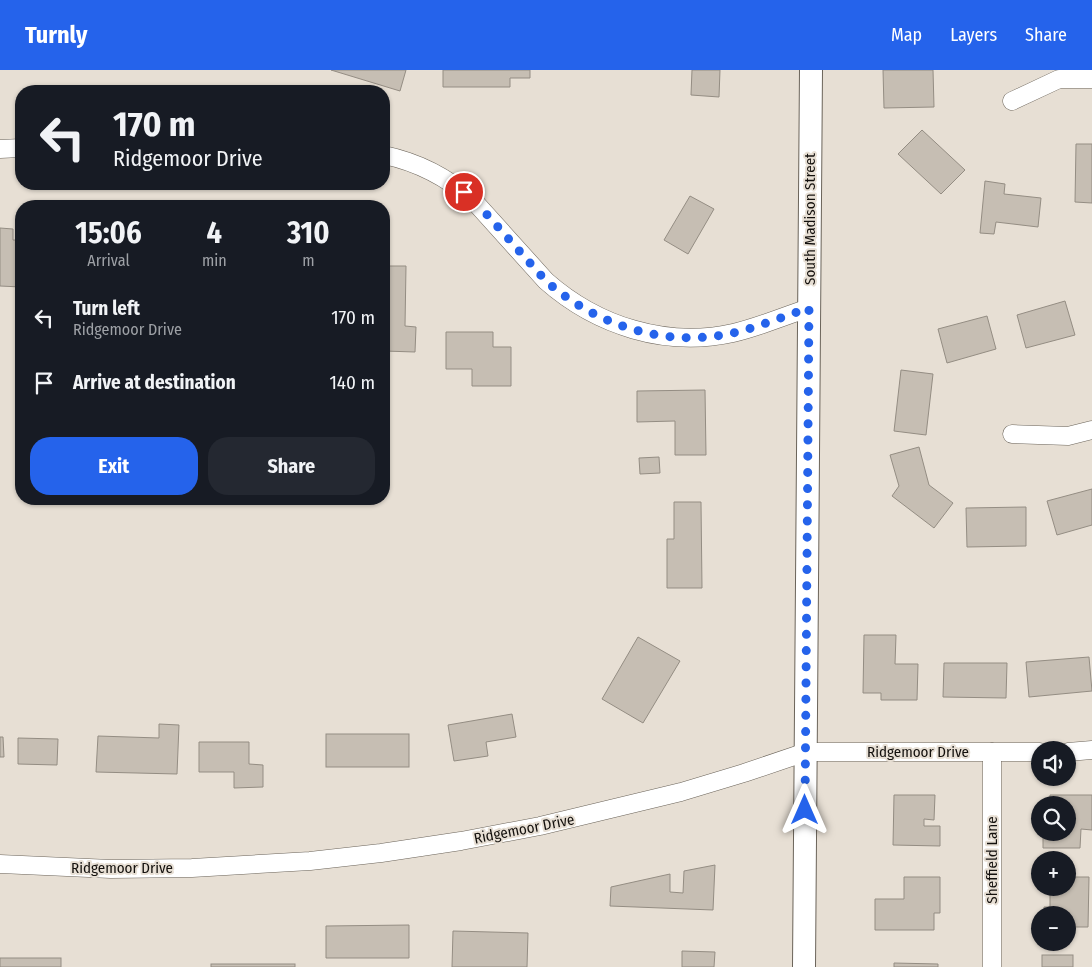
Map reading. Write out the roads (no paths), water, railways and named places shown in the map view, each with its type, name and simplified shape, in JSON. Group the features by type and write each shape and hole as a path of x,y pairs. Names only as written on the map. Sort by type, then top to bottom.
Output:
{"street":[{"name":"South Madison Street","path":"804,967 811,70"},
{"path":"1012,101 1059,79 1092,79"},
{"path":"0,149 15,148"},
{"path":"390,157 423,167 464,192 474,200 546,281 559,293 590,313 621,326 648,334 680,338 708,337 733,333 809,308"},
{"path":"1012,434 1068,436 1092,430"},
{"path":"1076,751 1092,750"},
{"name":"Ridgemoor Drive","path":"0,864 111,869 192,868 310,861 470,840 603,812 681,792 806,752 1031,752"},
{"name":"Sheffield Lane","path":"992,752 992,967"}]}
